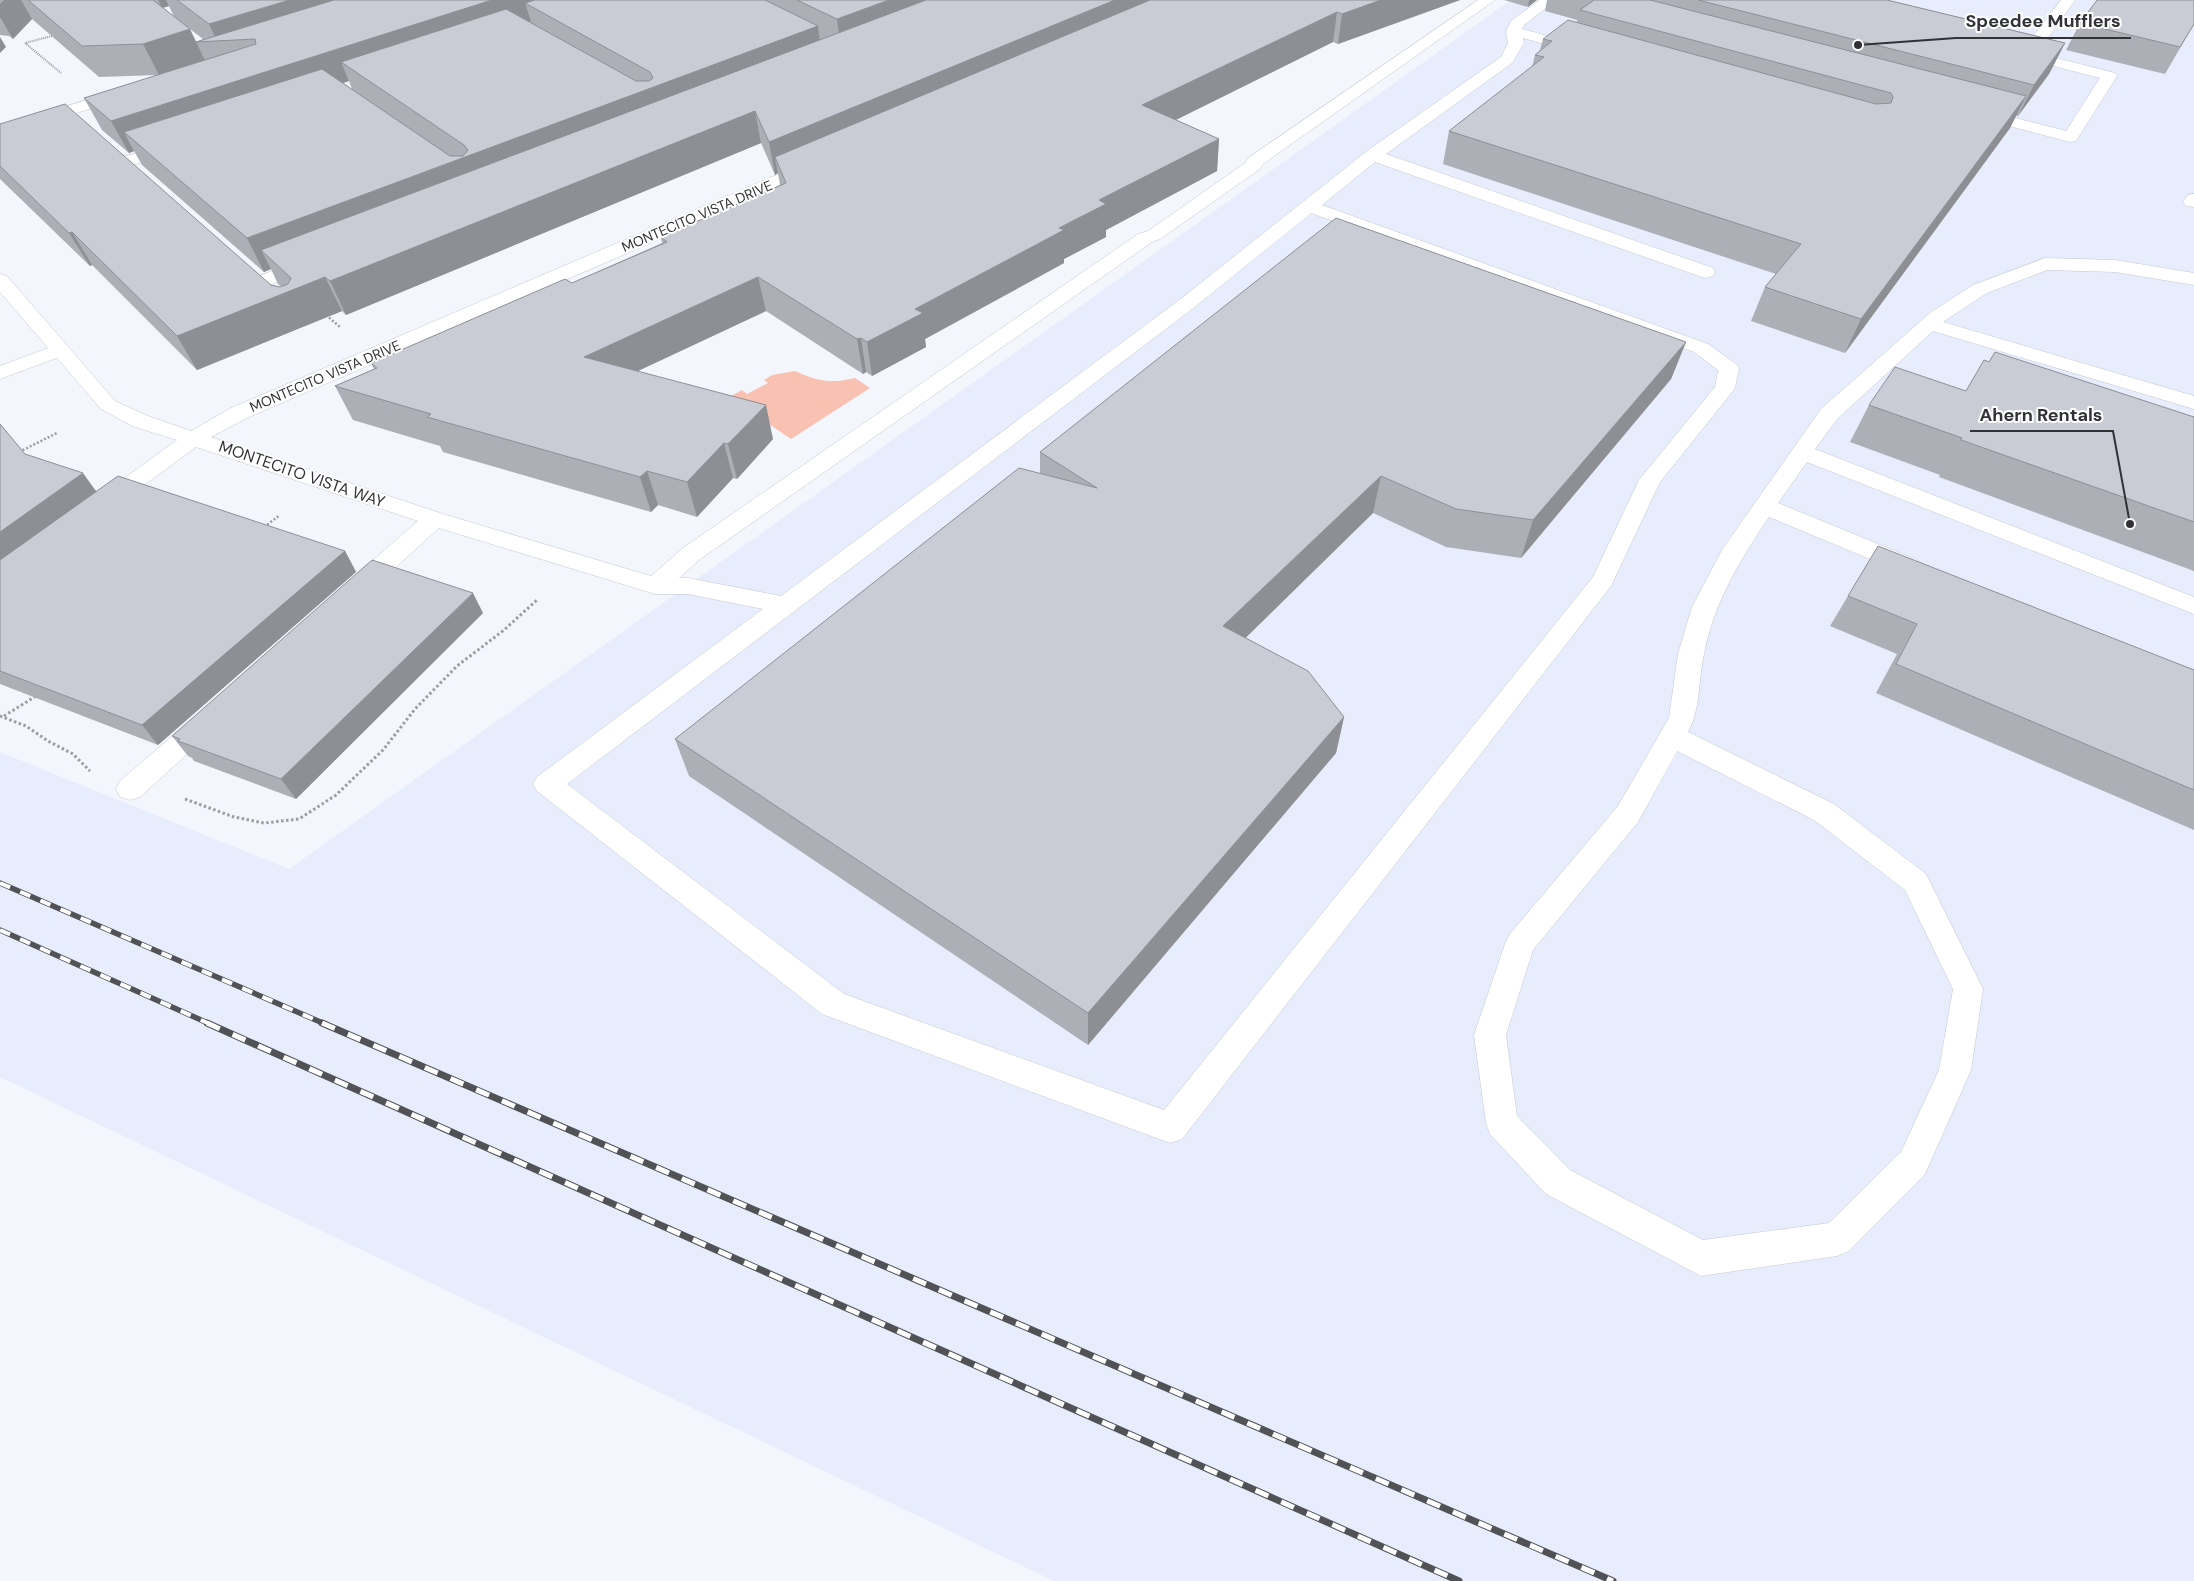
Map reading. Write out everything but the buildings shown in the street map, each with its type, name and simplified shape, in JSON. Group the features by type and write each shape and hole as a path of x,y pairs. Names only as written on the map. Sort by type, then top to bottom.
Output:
{"street":[{"path":"656,586 691,554 1145,238 1154,235 1254,165 1254,162 1488,0"},
{"path":"1309,206 1702,348 1729,368 1725,388 1650,480 1603,580 1170,1128 833,1004 547,784 1189,302 1309,206 1373,155 1506,60 1516,43 1514,31 1517,24 1549,0"},
{"path":"2027,55 2068,0"},
{"path":"1514,31 1593,53"},
{"path":"1966,110 2070,137 2110,76 2009,51"},
{"path":"0,132 140,88"},
{"path":"68,111 82,123"},
{"path":"126,162 190,141"},
{"path":"112,149 140,175"},
{"path":"1373,155 1706,272"},
{"name":"MONTECITO VISTA DRIVE","path":"86,517 194,438 239,413 832,158"},
{"path":"262,282 322,258"},
{"path":"1672,736 1824,812 1916,882 1968,989 1955,1070 1913,1163 1837,1239 1701,1258 1558,1182 1502,1123 1490,1035 1520,944 1628,814 1672,736 1682,719 1691,654 1704,607 1730,556 1829,414 1929,324 1980,289 2045,264 2115,266 2194,279"},
{"path":"247,269 276,294"},
{"name":"MONTECITO VISTA WAY","path":"0,280 108,405 140,421 434,519 656,586 688,586 784,605"},
{"path":"1929,324 2194,403"},
{"path":"0,373 60,350"},
{"path":"1802,452 2194,606"},
{"path":"1764,506 1928,574"},
{"path":"338,605 434,519"},
{"path":"130,789 227,704"}],"path":[{"path":"52,36 25,43 62,74"},
{"path":"324,313 346,331"},
{"path":"15,454 57,433"},
{"path":"257,531 280,515"},
{"path":"2,716 26,726 48,741 73,754 95,776 158,799 165,792 234,817 264,823 299,819 336,794 384,750 415,709 457,666 504,630 538,599"},
{"path":"2,716 38,695"}],"shaded area":[{"path":"1511,0 1570,19 1596,0 2194,0 2194,1581 1054,1581 0,1077 0,752 289,869"},
{"path":"795,371 824,381 855,378 870,388 791,439 729,397 742,390 747,394 768,383 764,380 772,375"}],"railway":[{"path":"0,883 325,1024"},
{"path":"0,930 210,1024"},
{"path":"207,1023 1459,1581"},
{"path":"322,1023 1613,1581"}],"place":[{"name":"Speedee Mufflers","path":"1858,45"},
{"name":"Ahern Rentals","path":"2130,524"}]}
